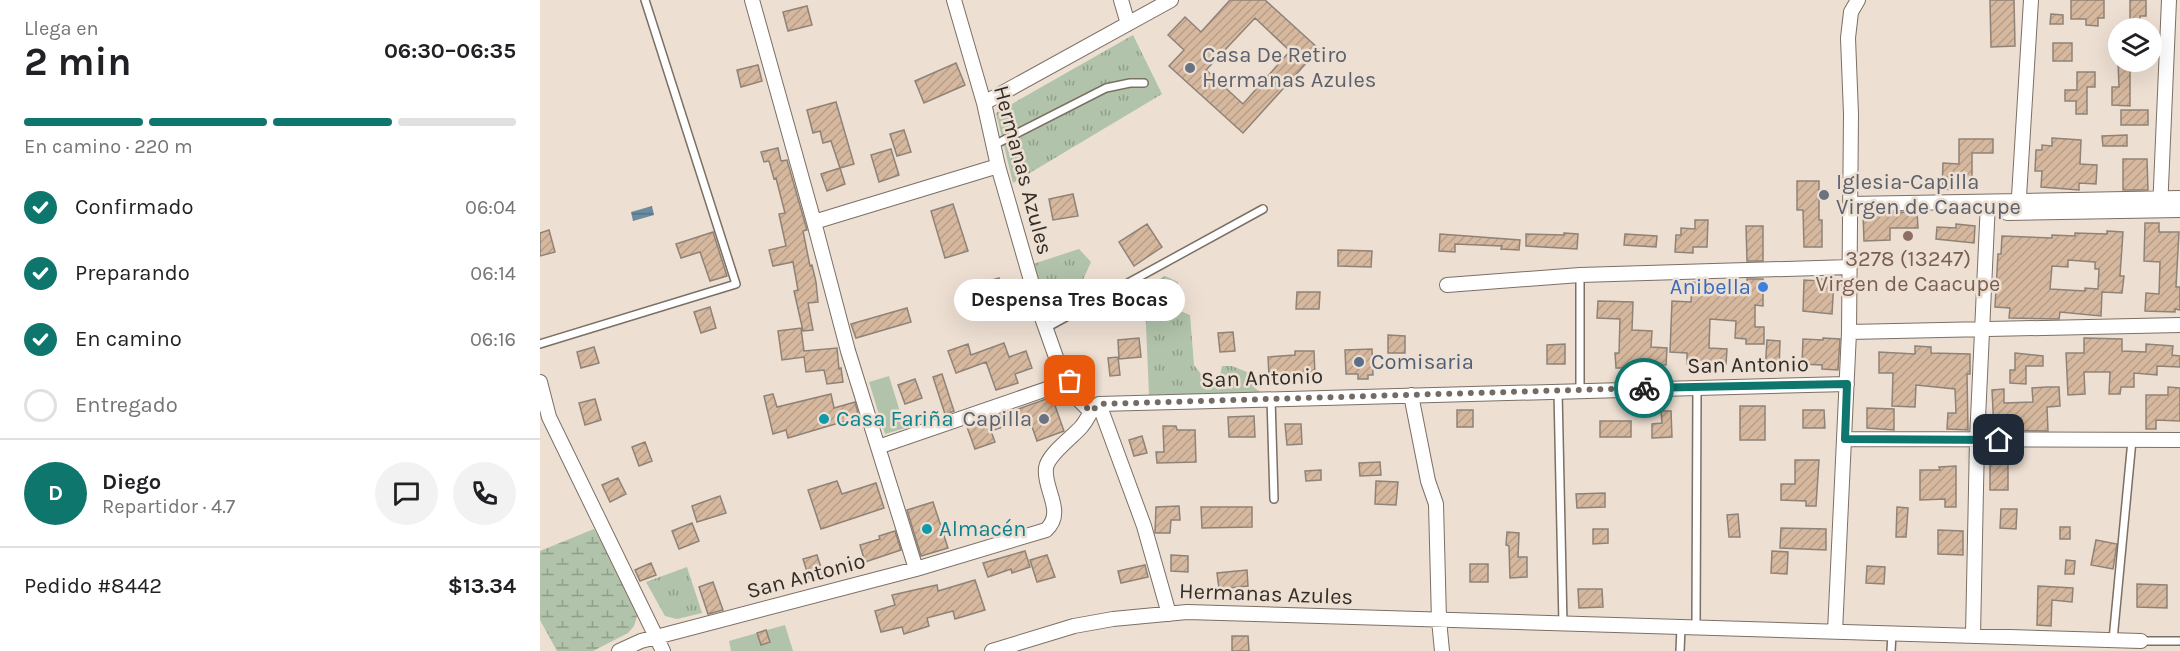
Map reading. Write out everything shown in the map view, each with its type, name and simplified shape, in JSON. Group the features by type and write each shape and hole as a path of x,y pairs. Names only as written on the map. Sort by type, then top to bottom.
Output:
{"street":[{"path":"752,0 848,351 916,569"},
{"name":"Hermanas Azules","path":"954,0 984,103 998,166 1046,328 1058,360 1080,401 1095,408 1144,526 1168,614 1187,612 2113,640 2137,644"},
{"path":"1121,0 1128,24"},
{"path":"984,103 1171,0"},
{"path":"1835,632 1849,332 1851,114 1848,39 1851,12 1858,0"},
{"path":"2018,207 2031,0"},
{"path":"2160,204 2169,0"},
{"path":"814,222 998,166"},
{"path":"1850,204 1993,203 2018,207 2160,204 2180,198"},
{"path":"1973,636 1977,441 1993,203"},
{"path":"2160,204 2180,210"},
{"path":"1447,285 1580,275 1850,267"},
{"path":"1849,332 2180,325"},
{"path":"878,447 1070,381"},
{"path":"540,382 549,417 663,651"},
{"name":"San Antonio","path":"619,651 641,641 916,569 1038,534 1052,525 1054,517 1046,465 1084,424 1095,408 1271,398 1847,384"},
{"path":"1411,395 1428,481 1436,504 1442,651"},
{"path":"1845,439 2180,440"},
{"path":"997,650 1074,626 1113,619 1168,614"}],"lane":[{"path":"540,344 736,284 645,0"},
{"path":"994,145 1106,88 1144,82"},
{"path":"1046,328 1263,209"},
{"path":"1580,275 1580,390"},
{"path":"1680,651 1688,628 1697,387"},
{"path":"1558,391 1563,624"},
{"path":"1271,398 1274,498"},
{"path":"2113,640 2132,440"},
{"path":"1891,651 1892,634"},
{"path":"2137,644 2180,641"}],"green space":[{"path":"1133,35 1162,94 1013,183 996,113"},
{"path":"1079,249 1091,262 1078,291 1077,310 1052,324 1033,264"},
{"path":"1165,276 1178,282 1178,310 1190,315 1194,365 1204,378 1220,375 1222,366 1232,366 1247,372 1253,387 1262,393 1149,395 1145,303 1123,301"},
{"path":"889,376 905,428 885,434 869,382"},
{"path":"594,529 626,585 638,613 634,626 628,633 593,651 557,651 540,620 540,551"},
{"path":"687,567 702,613 677,619 665,616 646,582"},
{"path":"785,625 793,651 731,651 729,641"}],"water":[{"path":"652,206 654,215 633,221 631,212"}],"building":[{"name":"Casa De Retiro Hermanas Azules","path":"1230,0 1265,0 1319,49 1243,133 1169,66 1184,50 1168,35 1185,17 1201,32","holes":["1255,18 1290,51 1243,104 1206,70"]},
{"path":"1990,0 2014,0 2015,46 1991,47"},
{"path":"2071,0 2104,0 2104,18 2098,18 2098,26 2086,25 2086,19 2071,19"},
{"path":"2130,0 2146,0 2146,16 2130,18"},
{"path":"807,6 812,25 788,31 783,12"},
{"path":"2051,14 2063,15 2063,24 2050,24"},
{"path":"2053,43 2072,43 2072,61 2053,61"},
{"path":"956,63 965,85 924,103 915,81"},
{"path":"758,65 762,81 741,87 737,70"},
{"path":"2077,72 2095,72 2095,87 2087,87 2087,114 2076,114 2076,101 2065,101 2065,90 2077,90"},
{"path":"2118,72 2130,72 2130,106 2112,105 2112,87 2119,87"},
{"path":"836,102 854,164 840,168 831,141 823,143 820,131 813,133 807,110"},
{"path":"2121,110 2148,110 2148,125 2121,125"},
{"path":"904,130 911,152 897,156 890,134"},
{"path":"2127,135 2127,146 2103,146 2102,136"},
{"path":"2052,138 2081,140 2080,164 2097,165 2096,184 2079,183 2079,190 2041,187 2042,171 2035,171 2036,150 2042,150 2042,145 2052,146"},
{"path":"1959,139 1993,139 1993,153 1972,153 1972,180 1956,180 1955,190 1942,189 1943,163 1959,164"},
{"path":"778,148 781,161 787,160 807,230 803,231 810,266 812,265 816,282 818,302 808,303 813,330 803,331 794,291 798,290 793,262 773,266 769,250 786,246 779,214 785,213 776,178 774,179 769,161 764,162 761,152"},
{"path":"891,149 899,175 879,182 871,155"},
{"path":"2123,159 2147,159 2148,190 2123,190"},
{"path":"840,168 845,184 827,191 821,174"},
{"path":"1797,181 1819,181 1822,247 1804,247 1803,210 1797,210"},
{"path":"1073,194 1078,216 1053,220 1049,199"},
{"path":"953,204 968,251 945,258 931,211"},
{"path":"1917,212 1918,228 1890,228 1890,240 1864,241 1863,213"},
{"path":"1695,220 1708,220 1707,247 1693,247 1693,253 1675,252 1676,235 1681,235 1681,228 1695,229"},
{"path":"2145,223 2159,223 2159,232 2179,232 2176,287 2180,287 2180,310 2175,309 2175,312 2145,311 2146,293 2159,294 2160,262 2144,261"},
{"path":"1147,224 1162,247 1134,266 1119,242"},
{"path":"1956,224 1975,226 1974,243 1936,239 1937,227 1956,228"},
{"path":"1746,226 1763,226 1763,261 1747,261"},
{"path":"549,230 555,252 540,256 540,233"},
{"path":"2107,231 2123,232 2120,276 2124,276 2122,293 2102,292 2101,316 2060,312 2059,319 2009,318 2010,308 1995,307 1998,254 2001,254 2002,236 2052,238 2052,235 2075,236 2075,233 2107,234","holes":["2068,260 2095,262 2095,269 2099,269 2098,289 2085,288 2085,291 2050,289 2052,266 2068,267"]},
{"path":"713,232 727,276 710,281 700,252 681,258 676,244"},
{"path":"1564,233 1578,234 1577,249 1526,246 1526,234 1564,235"},
{"path":"1440,234 1520,240 1519,250 1501,249 1502,246 1455,244 1455,252 1439,251"},
{"path":"1625,234 1657,236 1656,247 1624,245"},
{"path":"1338,250 1372,251 1371,267 1338,266"},
{"path":"999,278 1004,293 979,301 975,285"},
{"path":"1747,279 1763,279 1763,306 1755,305 1755,327 1764,327 1764,344 1746,344 1746,339 1735,338 1736,321 1710,319 1709,348 1727,349 1726,364 1687,364 1687,353 1670,352 1672,301 1691,302 1692,282 1747,289"},
{"path":"1822,279 1834,279 1832,314 1803,311 1804,280 1821,281"},
{"path":"1297,292 1320,292 1319,309 1296,309"},
{"path":"1598,301 1633,302 1632,330 1652,331 1651,347 1667,348 1666,365 1648,364 1648,368 1616,368 1615,353 1619,353 1620,319 1597,318"},
{"path":"710,307 716,328 701,333 694,312"},
{"path":"907,308 911,322 856,338 851,324"},
{"path":"801,328 804,351 837,348 843,382 827,384 824,370 806,372 804,357 782,360 778,331"},
{"path":"1233,332 1235,351 1220,352 1218,333"},
{"path":"1388,335 1405,336 1405,353 1388,353"},
{"path":"1139,338 1141,357 1119,359 1118,340"},
{"path":"1823,338 1840,339 1838,370 1822,369 1822,365 1802,364 1803,339 1823,340"},
{"path":"2084,338 2122,339 2122,351 2146,352 2146,344 2173,346 2172,355 2180,356 2180,367 2157,366 2157,375 2134,373 2134,387 2121,387 2120,394 2109,394 2110,372 2084,372 2085,394 2068,395 2066,353 2084,353"},
{"path":"1767,340 1780,341 1779,371 1765,371"},
{"path":"1004,343 1009,357 1026,351 1032,368 1015,374 1018,383 996,390 986,362 956,373 948,351 968,344 971,355"},
{"path":"1565,344 1565,364 1547,364 1547,345"},
{"path":"1915,346 1931,347 1931,353 1970,354 1970,374 1967,374 1968,430 1947,429 1948,413 1956,413 1955,389 1916,385 1915,407 1892,406 1893,373 1879,373 1879,352 1915,354"},
{"path":"594,347 599,363 581,368 577,352"},
{"name":"Comisaria","path":"1372,349 1373,375 1368,375 1368,379 1358,379 1358,374 1346,374 1345,350"},
{"path":"1295,351 1314,351 1315,375 1269,375 1268,357 1295,355"},
{"path":"2015,353 2043,356 2043,366 2026,366 2026,384 2010,383 2010,370 2015,370"},
{"path":"1118,357 1120,375 1110,376 1108,358"},
{"path":"942,374 954,411 945,414 933,377"},
{"path":"915,379 922,398 905,404 898,385"},
{"path":"2059,387 2060,406 2047,407 2048,431 1994,430 1992,390 2004,389 2004,403 2033,402 2032,388"},
{"path":"2168,387 2180,388 2180,421 2156,420 2156,429 2146,429 2146,395 2168,395"},
{"path":"773,394 777,407 831,394 834,408 855,402 859,417 788,438 786,430 773,434 764,396"},
{"path":"1052,397 1064,431 1037,441 1029,418 991,431 995,442 975,449 967,427"},
{"path":"595,399 601,420 585,425 579,403"},
{"path":"1740,406 1765,406 1765,440 1740,440"},
{"path":"1867,408 1894,409 1894,430 1867,428"},
{"path":"1457,410 1473,410 1473,427 1457,427"},
{"path":"1803,410 1824,410 1825,428 1803,428"},
{"path":"1661,411 1671,411 1672,437 1652,438 1652,424 1662,423"},
{"path":"1254,416 1255,437 1229,437 1228,417"},
{"path":"1600,421 1631,421 1631,437 1600,437"},
{"path":"1285,424 1301,424 1302,444 1287,445"},
{"path":"1163,426 1176,426 1177,430 1195,430 1196,462 1157,463 1156,452 1164,452"},
{"path":"1142,436 1147,453 1134,456 1129,440"},
{"path":"645,442 652,461 639,466 632,447"},
{"path":"1795,460 1819,460 1816,506 1806,506 1806,501 1781,500 1781,484 1795,484"},
{"path":"1380,462 1381,475 1360,476 1359,463"},
{"path":"1990,463 2008,463 2008,490 1990,490"},
{"path":"1956,466 1956,507 1945,507 1945,499 1920,500 1920,470 1940,470 1939,467"},
{"path":"1321,470 1321,480 1306,481 1305,471"},
{"path":"618,478 626,494 610,502 602,485"},
{"path":"837,481 842,494 876,483 884,508 821,529 808,490"},
{"path":"1376,481 1398,482 1396,505 1375,504"},
{"path":"1605,493 1605,507 1577,508 1576,494"},
{"path":"720,496 726,513 697,522 692,506"},
{"name":"Almacén","path":"933,502 948,548 921,556 907,510"},
{"path":"1179,506 1180,520 1171,520 1170,533 1155,533 1156,507"},
{"path":"1201,507 1252,507 1252,527 1202,528"},
{"path":"1897,507 1908,508 1906,537 1896,537"},
{"path":"2001,509 2017,509 2016,529 2000,528"},
{"path":"1738,514 1740,537 1729,537 1727,515"},
{"path":"692,523 699,541 679,549 672,531"},
{"path":"2060,527 2070,527 2070,539 2060,539"},
{"path":"1781,528 1826,529 1826,550 1780,548"},
{"path":"1593,529 1608,529 1608,543 1593,544"},
{"path":"1938,530 1963,531 1963,555 1938,554"},
{"path":"895,531 901,550 865,562 860,545 880,539 879,536"},
{"path":"1507,532 1519,533 1518,557 1527,557 1527,577 1510,578 1509,546 1506,545"},
{"path":"2096,540 2117,544 2113,569 2091,565"},
{"path":"1025,551 1030,567 1012,573 1011,569 988,577 983,563"},
{"path":"1772,551 1788,552 1787,574 1771,573"},
{"path":"817,555 823,574 809,578 803,559"},
{"path":"1047,555 1055,577 1037,582 1030,560"},
{"path":"1171,555 1188,556 1188,572 1171,571"},
{"path":"2066,560 2075,561 2074,574 2065,574"},
{"path":"651,563 656,575 640,581 635,570"},
{"path":"1470,564 1488,564 1488,582 1470,582"},
{"path":"1145,565 1148,577 1121,583 1118,571"},
{"path":"1867,566 1885,567 1884,584 1866,583"},
{"path":"1247,570 1248,586 1219,589 1217,573"},
{"path":"975,580 985,610 955,619 953,611 927,618 929,626 904,634 902,627 881,632 875,611 895,605 892,595 937,585 938,591"},
{"path":"713,582 723,610 708,614 699,587"},
{"path":"2137,584 2167,585 2167,608 2137,607"},
{"path":"2038,586 2073,588 2072,602 2052,600 2051,626 2037,625"},
{"path":"1578,589 1602,589 1603,607 1579,608"},
{"path":"766,630 770,642 761,645 757,633"},
{"path":"1232,636 1248,636 1249,651 1232,651"}],"way so far":[{"path":"1070,381 1080,401 1091,412 1099,404 1644,388"}],"place":[{"name":"Casa De Retiro Hermanas Azules","path":"1190,68"},
{"name":"Iglesia-Capilla Virgen de Caacupe","path":"1824,195"},
{"name":"3278 (13247) Virgen de Caacupe","path":"1908,236"},
{"name":"Anibella","path":"1763,287"},
{"name":"Comisaria","path":"1359,362"},
{"name":"Despensa Tres Bocas","path":"1070,381"},
{"name":"Casa Fariña","path":"824,419"},
{"name":"Capilla","path":"1044,419"},
{"name":"Almacén","path":"927,529"}],"route":[{"path":"1644,388 1847,384 1845,439 1999,440"}]}
